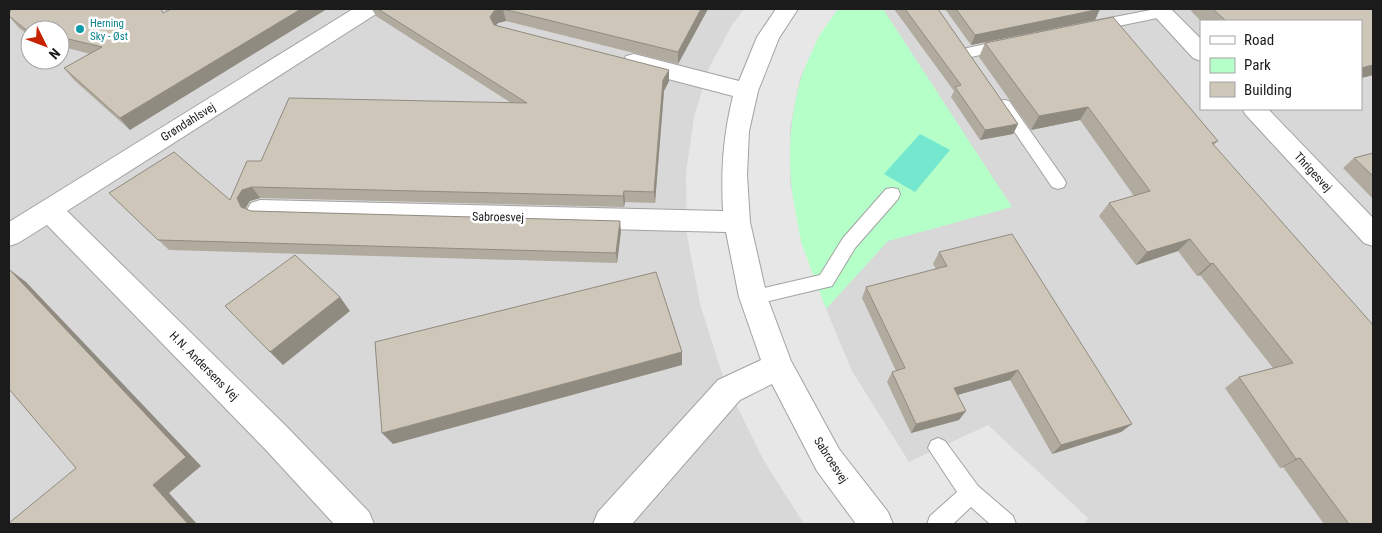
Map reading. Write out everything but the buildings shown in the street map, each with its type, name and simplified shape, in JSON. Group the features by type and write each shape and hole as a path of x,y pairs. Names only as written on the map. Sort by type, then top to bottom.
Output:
{"street":[{"name":"Grøndahlsvej","path":"9,235 368,9"},
{"name":"Sabroesvej","path":"787,9 768,36 746,91 737,130 734,175 737,222 753,297 778,366 828,460 876,524"},
{"path":"1160,10 1200,52"},
{"path":"612,56 746,91"},
{"name":"Thrigesvej","path":"1255,110 1373,235"},
{"name":"H.N. Andersens Vej","path":"49,210 277,439 357,524"},
{"name":"Sabroesvej","path":"260,210 737,222"},
{"path":"610,524 729,390 778,366"}],"lane":[{"path":"1084,28 1160,10"},
{"path":"956,38 978,69"},
{"path":"967,53 1016,43"},
{"path":"995,93 1058,183"},
{"path":"753,297 826,281 849,243 892,194"},
{"path":"938,448 971,493 1005,524"},
{"path":"938,524 971,493"}],"shaded area":[{"path":"9,9 1373,9 1373,524 9,524"},
{"path":"744,9 838,9 819,36 800,78 790,127 790,182 801,242 852,371 909,462 988,425 1088,518 1085,524 804,524 764,461 724,380 700,304 687,235 686,173 694,117 709,68 732,25"},
{"path":"920,134 950,150 915,192 884,174"}],"green space":[{"path":"838,9 883,9 1012,207 888,241 826,309 806,258 795,215 790,163 791,137 799,86 807,61 820,33"}],"place":[{"name":"Herning Sky - Øst","path":"80,29"}]}
